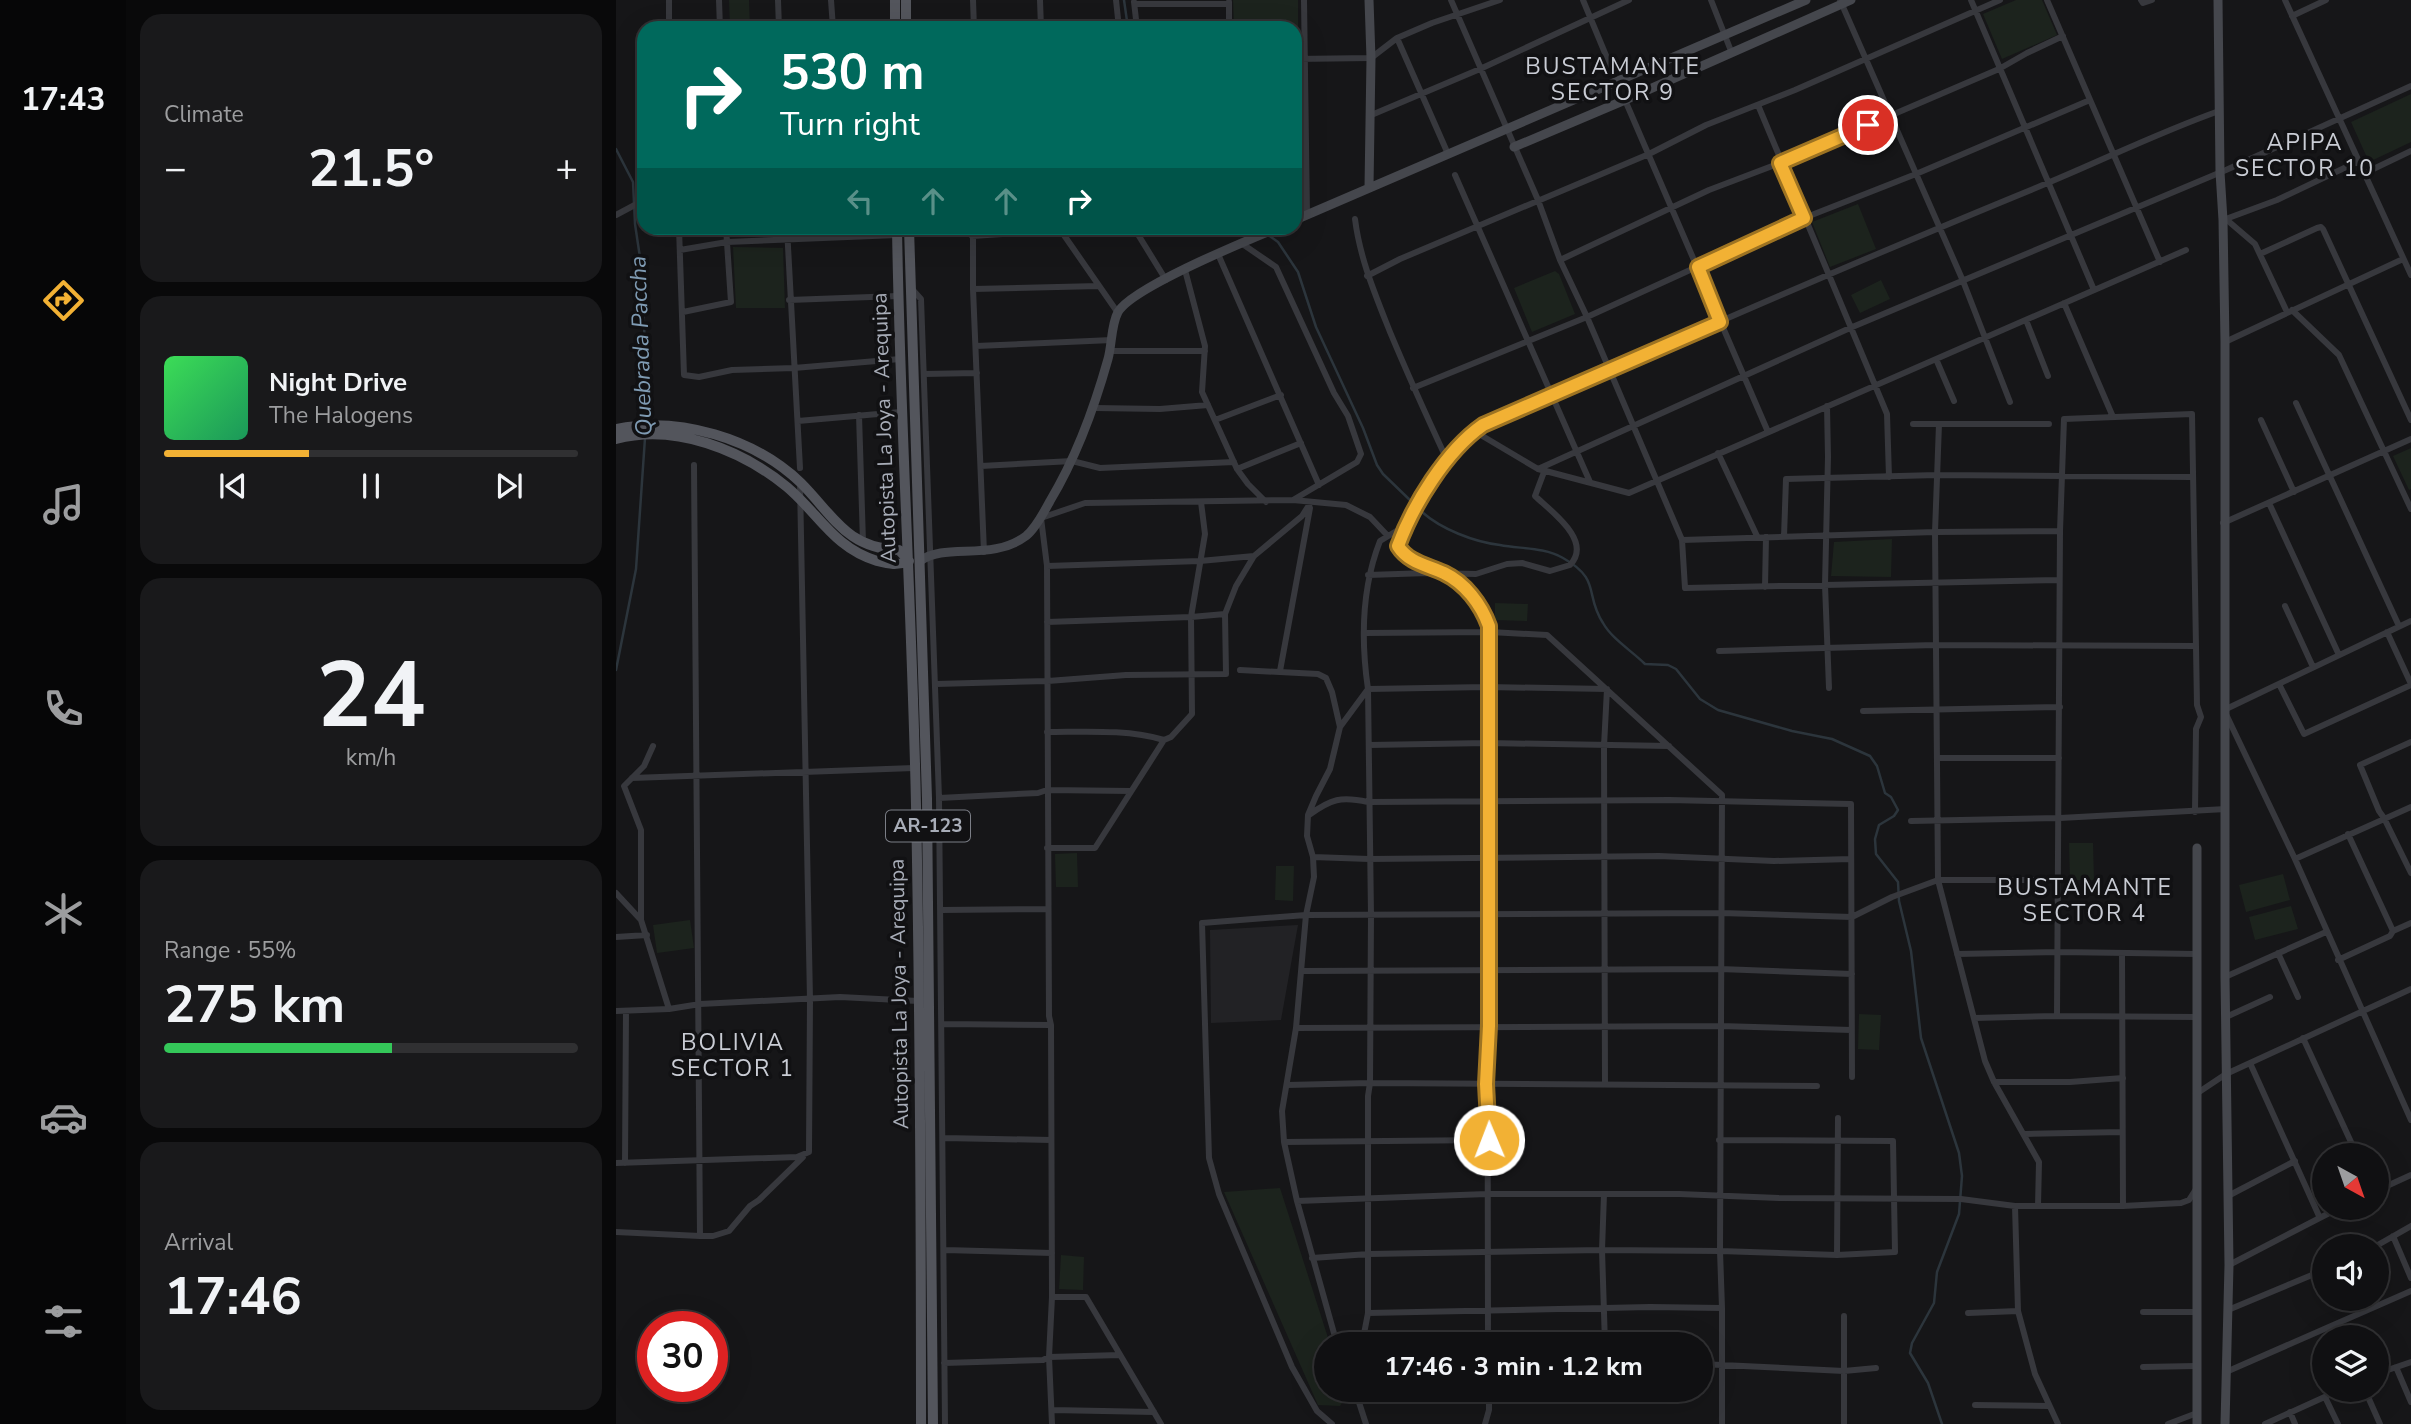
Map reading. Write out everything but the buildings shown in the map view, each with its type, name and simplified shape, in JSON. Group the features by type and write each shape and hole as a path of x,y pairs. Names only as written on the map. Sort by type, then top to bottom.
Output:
{"main road":[{"path":"895,0 895,21"},
{"path":"906,0 906,21"},
{"name":"Autopista La Joya - Arequipa","path":"897,235 901,412 919,562 914,768 921,1424"},
{"name":"Autopista La Joya - Arequipa","path":"909,235 928,879 933,1424"},
{"path":"616,429 638,425 670,425 699,430 726,444 765,457 800,483 840,527 863,543 875,548 899,550 919,562"},
{"path":"616,439 660,435 726,444 802,501 840,542 859,554 898,565 919,562"}],"street":[{"path":"669,0 669,21"},
{"path":"719,0 720,21"},
{"path":"778,0 779,21"},
{"path":"831,0 832,21"},
{"path":"973,0 974,21"},
{"path":"1040,0 1041,21"},
{"path":"1116,0 1118,21"},
{"path":"1304,0 1307,214"},
{"path":"1369,0 1369,187"},
{"path":"1451,0 1682,540 1685,588 2059,580"},
{"path":"1304,58 1371,58 1397,38 1500,0"},
{"path":"1583,0 1612,70"},
{"path":"1369,116 1480,69 1629,0"},
{"path":"1711,0 1731,51"},
{"path":"1302,216 1806,0"},
{"path":"1514,147 1625,100 1840,2 1851,0"},
{"path":"1971,0 2094,290"},
{"path":"1367,276 1400,259 1649,154 1706,125 2000,0"},
{"path":"2048,0 2160,262"},
{"path":"2141,0 2143,4 2152,0"},
{"path":"2218,0 2220,172 2225,220 2225,1074 2229,1265 2225,1424"},
{"path":"2285,0 2411,275"},
{"path":"2292,16 2326,0"},
{"path":"1136,21 1134,2 1228,2 1229,21"},
{"path":"1840,2 1963,281 2010,402"},
{"path":"1560,260 1709,190 1780,163 1999,69 2063,36"},
{"path":"1397,38 1448,154"},
{"path":"1368,575 1476,573 1507,564 1522,563 1558,570 1572,564 1577,555 1576,541 1560,520 1535,496 1541,470 1633,425 1850,328 2220,172 2411,86"},
{"path":"1625,100 1768,432"},
{"path":"1413,388 1587,317 1804,218 2090,100"},
{"path":"1758,105 1887,414 1889,477"},
{"path":"1488,1332 1487,687 1490,632 1486,618 1465,587 1447,574 1405,557 1398,546 1405,526 1447,460 1483,425 1828,273 2048,183 2163,131 2219,111"},
{"path":"2365,173 2411,151"},
{"path":"2225,220 2277,200 2359,161"},
{"path":"1455,175 1590,482"},
{"path":"616,215 637,204"},
{"path":"1356,219 1358,242 1367,276 1413,388 1447,460"},
{"path":"2225,220 2255,244 2290,311 2339,355 2411,509"},
{"path":"2260,254 2321,227 2411,420"},
{"path":"679,235 684,375 691,377 732,370 900,359"},
{"path":"683,312 731,302 726,235"},
{"path":"788,235 800,468"},
{"path":"680,250 727,243 849,235"},
{"path":"984,552 972,236 985,235"},
{"path":"1064,235 1118,313"},
{"path":"1138,235 1166,280"},
{"path":"945,1424 944,1138 936,684 919,562 930,553 984,552 1026,536 1041,518 1072,461 1095,408 1118,313 1128,302 1166,280 1260,235"},
{"path":"1241,243 1276,267 1334,393 1348,416 1361,454 1357,462 1293,500"},
{"path":"1474,431 1541,470 1629,493 2186,250"},
{"path":"1218,254 1319,485"},
{"path":"2225,342 2403,259"},
{"path":"1185,270 1205,351 1202,392 1236,466 1248,485 1266,502"},
{"path":"973,289 1099,286"},
{"path":"910,287 921,299 930,553"},
{"path":"789,300 898,296"},
{"path":"2064,303 2113,417"},
{"path":"2026,320 2048,376"},
{"path":"976,346 1112,340"},
{"path":"1110,351 1205,351"},
{"path":"1936,359 1954,401"},
{"path":"924,374 977,373"},
{"path":"1215,420 1281,395"},
{"path":"2296,403 2399,626"},
{"path":"1095,408 1160,409 1208,405"},
{"path":"1827,406 1825,585 1829,688"},
{"path":"798,421 901,412"},
{"path":"2057,1016 2060,818 2058,644 2064,419 2192,414 2197,705 2201,717 2196,729 2195,812"},
{"path":"859,415 863,543"},
{"path":"2262,420 2294,492"},
{"path":"1913,424 2049,424"},
{"path":"1939,424 1935,532 1938,880 1985,1060 1994,1082 2039,1162 2038,1206"},
{"path":"2223,523 2411,439"},
{"path":"981,466 1072,461 1100,468 1236,466 1301,443"},
{"path":"1718,453 1757,536"},
{"path":"694,465 700,1236"},
{"path":"1784,537 1786,479 1937,475 2191,477"},
{"path":"616,1232 713,1236 729,1231 750,1206 809,1152 807,771 800,483"},
{"path":"1041,518 1085,503 1293,500 1346,505 1370,517 1387,535"},
{"path":"1047,848 1095,848 1164,740 1171,737 1192,714 1191,617 1205,534 1201,502"},
{"path":"936,684 1048,681 1126,675 1226,674 1225,614 1236,586 1254,556 1302,516 1311,502"},
{"path":"1280,671 1311,502"},
{"path":"2269,503 2339,655"},
{"path":"1041,518 1047,566 1047,909 1051,1025 1052,1253 1049,1357 1052,1424"},
{"path":"1364,1332 1368,1313 1371,915 1365,633 1368,575 1380,541 1405,526"},
{"path":"1682,540 1826,534 2060,531"},
{"path":"1765,587 1766,537"},
{"path":"1047,566 1200,561 1254,556"},
{"path":"2285,606 2313,667"},
{"path":"1047,622 1225,614"},
{"path":"2224,710 2411,621"},
{"path":"1365,633 1490,632 1547,635 1722,795 1722,1424"},
{"path":"2279,684 2304,734 2411,684 2387,632"},
{"path":"1719,651 1935,645 2196,646"},
{"path":"1240,670 1318,674 1326,678 1340,727"},
{"path":"1368,689 1607,689"},
{"path":"1334,1332 1297,1201 1284,1142 1282,1111 1296,1028 1306,915 1314,877 1313,857 1307,836 1308,815 1330,769 1340,727 1368,689"},
{"path":"1605,1084 1604,746 1607,689"},
{"path":"1863,711 2060,707"},
{"path":"2224,710 2295,859 2411,1120"},
{"path":"1047,732 1125,733 1164,740"},
{"path":"2411,742 2360,765 2379,811 2385,818 2411,873"},
{"path":"1369,745 1488,743 1669,746"},
{"path":"616,790 624,786 644,766 653,746"},
{"path":"1937,758 2059,758"},
{"path":"632,778 914,768"},
{"path":"624,786 641,830 641,920"},
{"path":"939,798 1038,793 1047,790 1131,792"},
{"path":"1308,815 1331,801 1342,798 1368,802 1604,800 1852,804 1852,1077"},
{"path":"2295,859 2411,807"},
{"path":"1911,821 2060,818 2195,812 2226,808"},
{"path":"2348,834 2393,931"},
{"path":"2197,848 2197,1424"},
{"path":"1313,857 1369,859 1659,856 1774,861 1851,859"},
{"path":"1332,1424 1317,1410 1292,1367 1219,1194 1209,1158 1202,923 1306,915 1721,913 1852,917 1892,897 1938,880 2059,880"},
{"path":"616,893 641,920 669,1009"},
{"path":"941,911 1047,909"},
{"path":"2338,960 2411,923"},
{"path":"2225,977 2326,932"},
{"path":"616,937 647,935"},
{"path":"2278,953 2298,998"},
{"path":"1957,954 2197,954"},
{"path":"2122,954 2123,1206"},
{"path":"1302,971 1370,973 1720,969 1852,974"},
{"path":"2196,1094 2225,1074 2411,989"},
{"path":"2226,1017 2270,996"},
{"path":"616,1011 840,997 918,1001"},
{"path":"625,1163 626,1011"},
{"path":"1974,1018 2197,1017"},
{"path":"942,1024 1051,1025"},
{"path":"1296,1028 1720,1026 1851,1030"},
{"path":"2303,1038 2351,1143"},
{"path":"2250,1063 2312,1200"},
{"path":"1994,1082 2070,1082 2123,1078"},
{"path":"616,1080 625,1079"},
{"path":"1287,1085 1370,1083 1817,1086"},
{"path":"1838,1118 1838,1255"},
{"path":"2025,1134 2122,1132"},
{"path":"944,1138 1051,1140"},
{"path":"1284,1142 1489,1140"},
{"path":"1312,1258 1368,1254 1602,1250 1838,1255 1895,1252 1893,1141 1720,1140"},
{"path":"616,1163 804,1155"},
{"path":"2228,1196 2295,1161"},
{"path":"2389,1185 2411,1175"},
{"path":"1297,1201 1487,1194 1679,1194 1720,1197 1892,1197 1975,1200 2015,1206 2123,1206 2181,1203 2189,1200 2196,1189"},
{"path":"1604,1194 1602,1250 1605,1332"},
{"path":"2015,1206 2018,1311 2032,1364 2057,1424"},
{"path":"2229,1265 2312,1220"},
{"path":"2389,1238 2411,1226"},
{"path":"2393,1236 2411,1278"},
{"path":"945,1250 1052,1253"},
{"path":"2228,1310 2312,1275"},
{"path":"2226,1372 2411,1291"},
{"path":"1052,1297 1086,1297 1161,1424"},
{"path":"1368,1313 1488,1309 1722,1308"},
{"path":"1968,1313 2018,1311"},
{"path":"2143,1312 2196,1312"},
{"path":"1844,1316 1844,1424"},
{"path":"944,1363 1120,1356"},
{"path":"2389,1369 2411,1362"},
{"path":"1713,1364 1844,1371 1876,1368"},
{"path":"2143,1367 2196,1366"},
{"path":"2396,1367 2411,1402"},
{"path":"1359,1402 1366,1424"},
{"path":"1485,1424 1489,1402"},
{"path":"2265,1424 2312,1402"},
{"path":"2328,1402 2337,1424"},
{"path":"2370,1402 2380,1424"},
{"path":"1975,1405 2049,1406"},
{"path":"1052,1410 1154,1412"},
{"path":"2290,1412 2295,1424"},
{"path":"2168,1424 2197,1413"}],"shaded area":[{"path":"729,0 749,0 750,21 730,21"},
{"path":"1233,0 1298,0 1298,21 1234,21"},
{"path":"2016,0 2042,0 2057,35 2002,59 1983,14"},
{"path":"2411,94 2411,142 2369,162 2351,122"},
{"path":"1858,204 1876,249 1830,267 1812,222"},
{"path":"733,247 783,248 785,308 736,308"},
{"path":"1555,271 1559,274 1575,314 1532,332 1514,288"},
{"path":"1881,280 1890,299 1860,313 1851,295"},
{"path":"2411,448 2411,489 2409,490 2393,456"},
{"path":"1892,539 1891,577 1831,576 1834,542"},
{"path":"1495,603 1528,604 1527,621 1495,620"},
{"path":"2069,843 2093,843 2094,880 2070,880"},
{"path":"1077,853 1078,887 1056,887 1055,854"},
{"path":"1276,866 1294,866 1293,901 1275,900"},
{"path":"2283,874 2290,900 2246,912 2239,885"},
{"path":"2291,906 2298,929 2255,940 2249,917"},
{"path":"690,920 694,948 657,953 653,925"},
{"path":"1298,925 1281,1020 1211,1023 1210,930"},
{"path":"1859,1014 1881,1015 1879,1050 1858,1049"},
{"path":"1280,1188 1326,1332 1314,1332 1314,1396 1224,1192"},
{"path":"1061,1255 1084,1257 1083,1290 1059,1289"},
{"path":"1317,1402 1343,1402 1340,1406 1318,1405"}],"waterway":[{"path":"1124,0 1127,21"},
{"name":"Quebrada Paccha","path":"616,149 633,182 635,224 642,271 646,424"},
{"path":"1268,235 1278,242 1298,272 1316,327 1363,428 1377,465 1412,502"},
{"name":"Quebrada Paccha","path":"616,670 636,569 645,438"},
{"path":"1422,512 1448,529 1469,538 1556,554 1583,573 1603,623 1645,664 1668,665 1676,669 1700,699 1718,710 1792,731 1832,739 1870,756 1877,766 1885,793 1891,797 1898,810 1894,816 1879,825 1875,839 1876,854 1898,882 1899,901 1911,951 1921,1038 1959,1153 1962,1176 1959,1214 1937,1272 1934,1303 1912,1343 1910,1353 1928,1383 1942,1424"}],"district":[{"name":"BUSTAMANTE SECTOR 9","path":"1613,79"},
{"name":"APIPA SECTOR 10","path":"2305,155"},
{"name":"BUSTAMANTE SECTOR 4","path":"2085,900"},
{"name":"BOLIVIA SECTOR 1","path":"733,1055"}],"route":[{"path":"1489,1140 1486,1084 1489,1026 1487,687 1490,632 1483,611 1465,587 1447,574 1405,557 1398,546 1405,526 1444,464 1474,431 1483,425 1720,322 1698,267 1804,218 1780,163 1868,125"}]}
